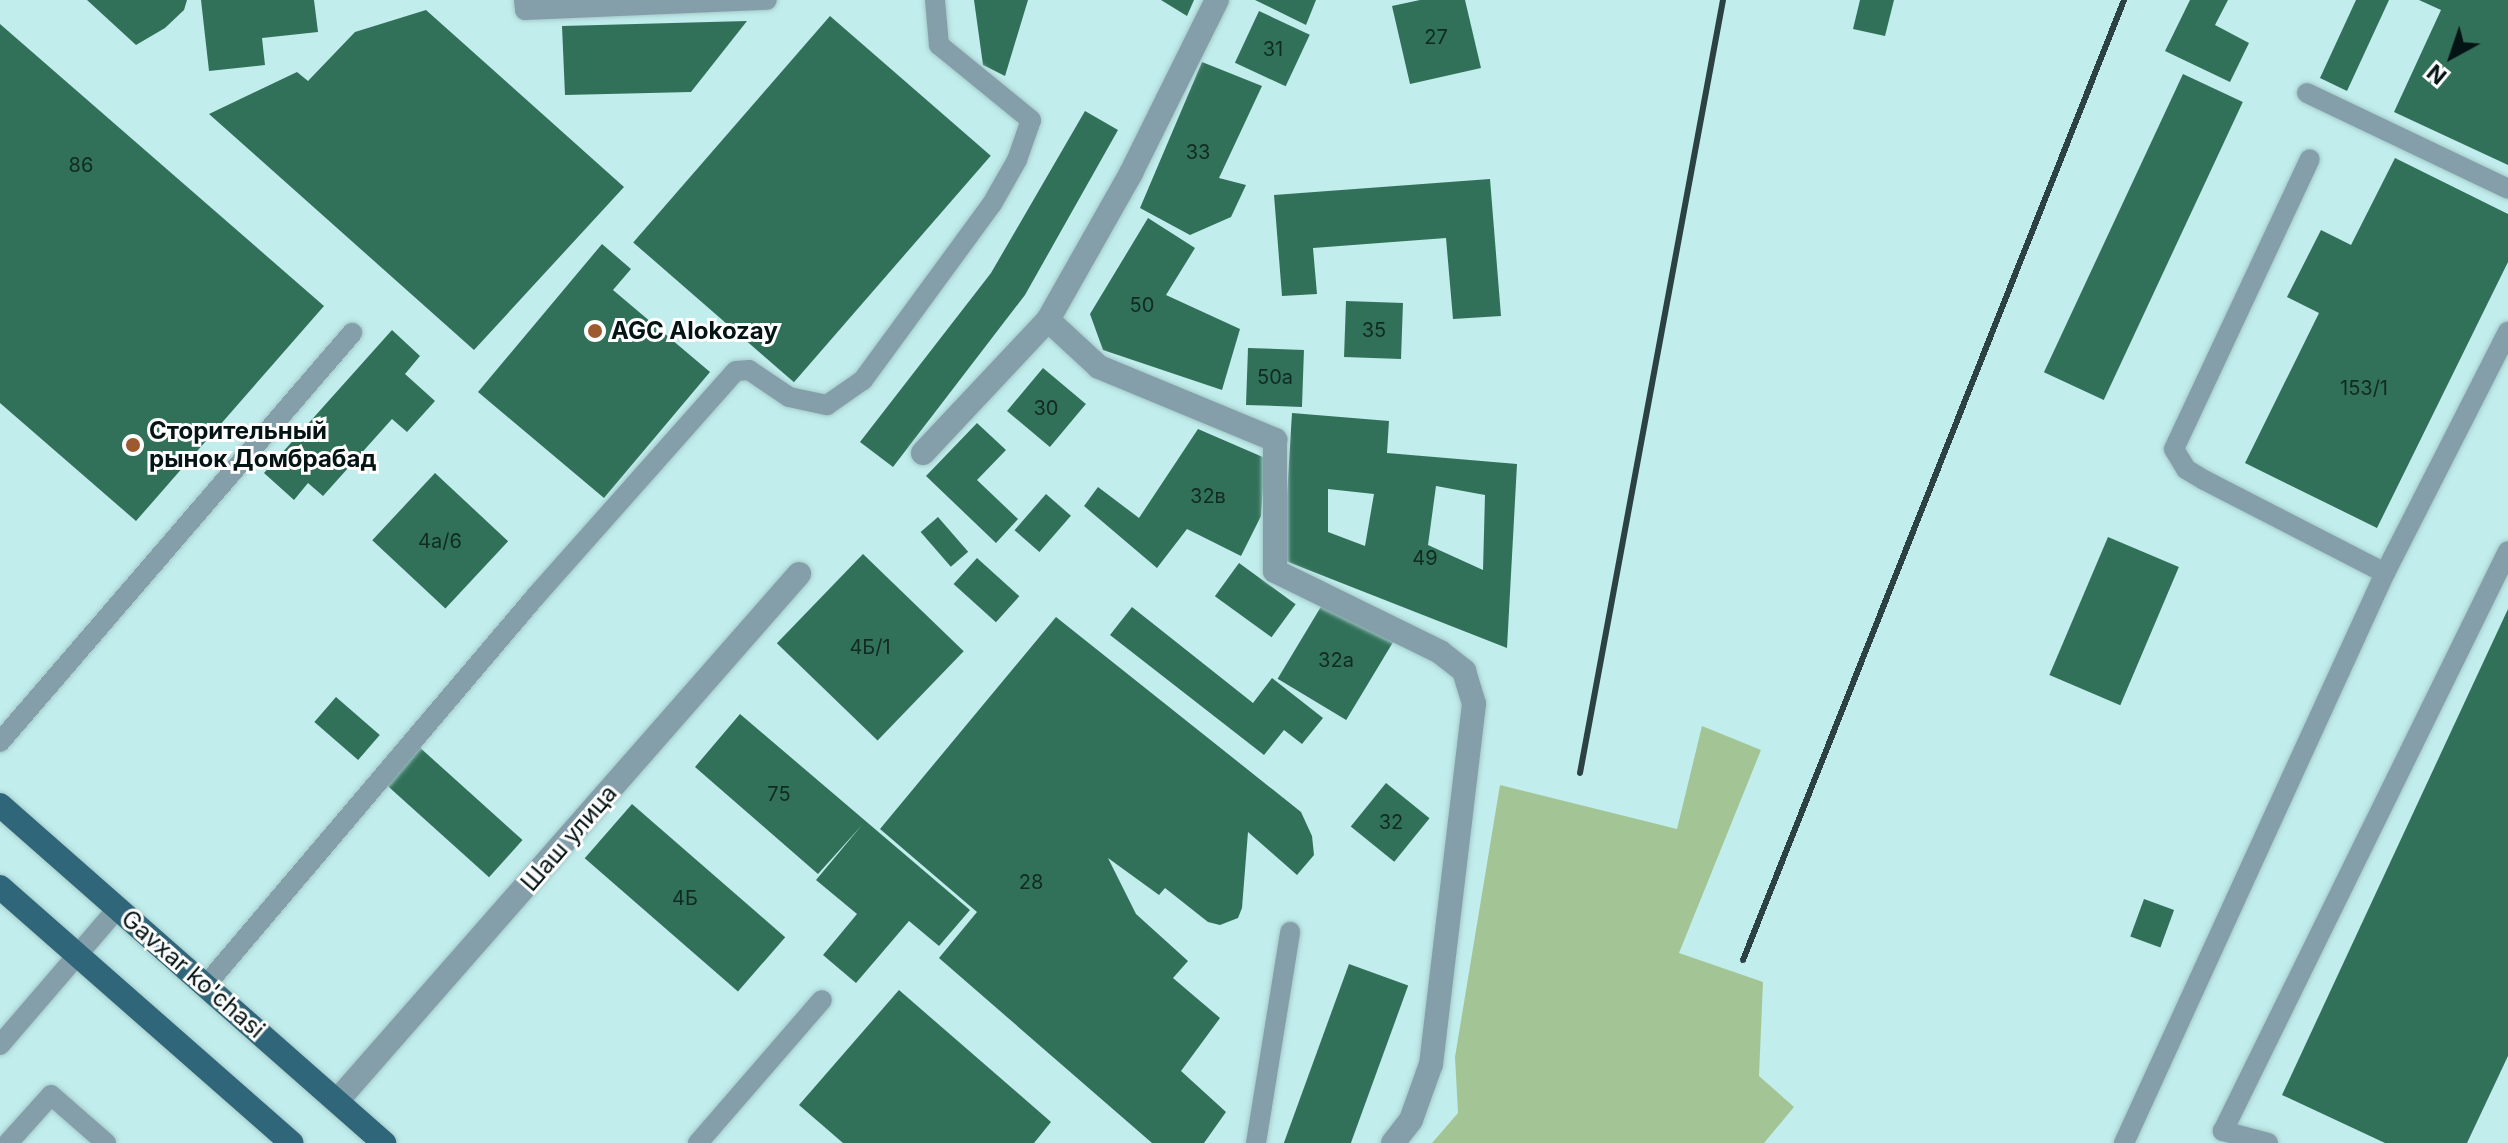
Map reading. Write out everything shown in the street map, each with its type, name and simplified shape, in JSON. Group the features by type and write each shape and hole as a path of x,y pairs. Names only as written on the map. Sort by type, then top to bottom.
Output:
{"main road":[{"name":"Gavxar ko'chasi","path":"0,805 384,1143"},
{"path":"0,887 291,1143"}],"street":[{"path":"923,453 1048,320 1131,173 1217,0"},
{"path":"1048,320 1099,367 1275,440 1275,571 1440,652 1464,671 1474,704 1431,1064 1411,1120 1393,1143"},
{"name":"Шаш улица","path":"337,1101 799,574"}],"lane":[{"path":"524,0 525,10 767,0"},
{"path":"206,985 535,597 736,371 749,370 789,397 827,405 863,380 992,204 1017,160 1031,120 939,45 935,0"},
{"path":"2307,93 2508,189"},
{"path":"2310,159 2174,449 2186,469 2204,480 2385,573"},
{"path":"2124,1143 2385,573 2508,332"},
{"path":"0,742 352,333"},
{"path":"2268,1143 2223,1131 2508,551"},
{"path":"0,1045 118,908"},
{"path":"1256,1143 1290,932"},
{"path":"698,1143 822,1000"},
{"path":"8,1143 51,1095 106,1143"}],"green space":[{"path":"1702,726 1761,750 1679,953 1763,982 1759,1076 1794,1107 1764,1143 1432,1143 1458,1113 1455,1057 1500,785 1677,829"}],"building":[{"path":"87,0 187,0 184,10 165,28 136,45"},
{"path":"201,0 314,0 318,32 262,38 265,65 209,71"},
{"path":"974,0 1028,0 1005,76 983,65"},
{"path":"1161,0 1194,0 1187,16"},
{"path":"1255,0 1316,0 1306,25"},
{"path":"1420,0 1465,0 1481,68 1410,84 1392,6"},
{"path":"1860,0 1894,0 1885,36 1853,29"},
{"path":"2190,0 2228,0 2215,25 2249,43 2230,82 2165,51"},
{"path":"2356,0 2389,0 2347,91 2320,78"},
{"path":"2419,0 2508,0 2508,165 2394,112 2441,10"},
{"path":"426,10 624,187 474,350 209,114 297,72 308,81 355,32"},
{"path":"1259,11 1310,35 1286,86 1235,63"},
{"path":"830,16 991,156 794,382 633,242"},
{"path":"747,21 691,92 565,95 562,26"},
{"name":"Сторительный рынок Домбрабад","path":"0,24 324,306 136,521 0,403"},
{"path":"1202,62 1262,86 1219,178 1246,185 1231,217 1190,235 1140,208"},
{"path":"2183,74 2243,102 2104,400 2044,372"},
{"path":"1085,111 1118,130 1025,295 893,467 860,442 991,273"},
{"path":"2395,158 2508,214 2508,262 2377,528 2245,463 2319,313 2287,297 2321,230 2351,245"},
{"path":"1490,179 1501,316 1453,319 1446,238 1313,248 1317,294 1282,296 1274,195"},
{"path":"1148,218 1195,248 1166,295 1240,329 1222,390 1103,350 1090,314"},
{"name":"AGC Alokozay","path":"602,244 631,269 613,290 710,372 604,498 478,392"},
{"path":"1346,301 1403,303 1401,359 1344,357"},
{"path":"392,330 420,356 405,374 435,401 407,432 392,419 323,496 308,483 294,500 264,473"},
{"path":"1248,348 1304,350 1302,407 1246,405"},
{"path":"1043,368 1086,404 1050,447 1007,411"},
{"path":"1292,413 1389,421 1387,453 1517,464 1507,648 1283,560","holes":["1436,486 1485,495 1483,570 1428,545","1328,489 1374,494 1365,546 1328,532"]},
{"path":"977,423 1006,450 977,480 1018,519 996,543 926,476"},
{"path":"1198,429 1265,458 1261,516 1241,556 1187,529 1157,568 1084,506 1098,487 1139,518"},
{"path":"435,473 508,541 445,608 372,540"},
{"path":"1046,494 1071,516 1039,552 1015,530"},
{"path":"938,517 968,552 951,567 921,532"},
{"path":"2108,537 2179,567 2120,705 2049,675"},
{"path":"863,554 964,651 878,740 777,643"},
{"path":"977,558 1019,596 996,622 954,584"},
{"path":"1239,563 1296,604 1272,637 1215,596"},
{"path":"1325,600 1394,641 1346,720 1278,679"},
{"path":"1132,607 1253,703 1272,678 1323,718 1302,744 1284,730 1264,755 1110,635"},
{"path":"2508,609 2508,1056 2467,1143 2385,1143 2282,1095"},
{"path":"1056,617 1301,812 1312,836 1314,855 1297,875 1248,832 1242,908 1238,918 1220,925 1208,922 1165,888 1159,895 1108,858 1136,914 1188,961 1173,978 1220,1018 1181,1071 1226,1112 1204,1143 1152,1143 939,958 977,912 880,829"},
{"path":"336,697 380,735 358,760 314,722"},
{"path":"740,714 970,910 939,946 909,921 856,983 823,955 857,914 816,880 862,825 818,874 695,767"},
{"path":"417,745 523,840 489,877 384,782"},
{"path":"1386,783 1430,818 1394,862 1351,827"},
{"path":"632,804 785,937 738,992 585,858"},
{"path":"2144,899 2174,910 2160,948 2130,937"},
{"path":"1349,964 1408,986 1351,1143 1284,1143"},
{"path":"899,990 1051,1122 1034,1143 843,1143 799,1105"}],"railway":[{"path":"1580,773 1723,0"},
{"path":"1743,960 2124,0"}],"place":[{"name":"AGC Alokozay","path":"595,331"},
{"name":"Сторительный рынок Домбрабад","path":"133,445"}]}
